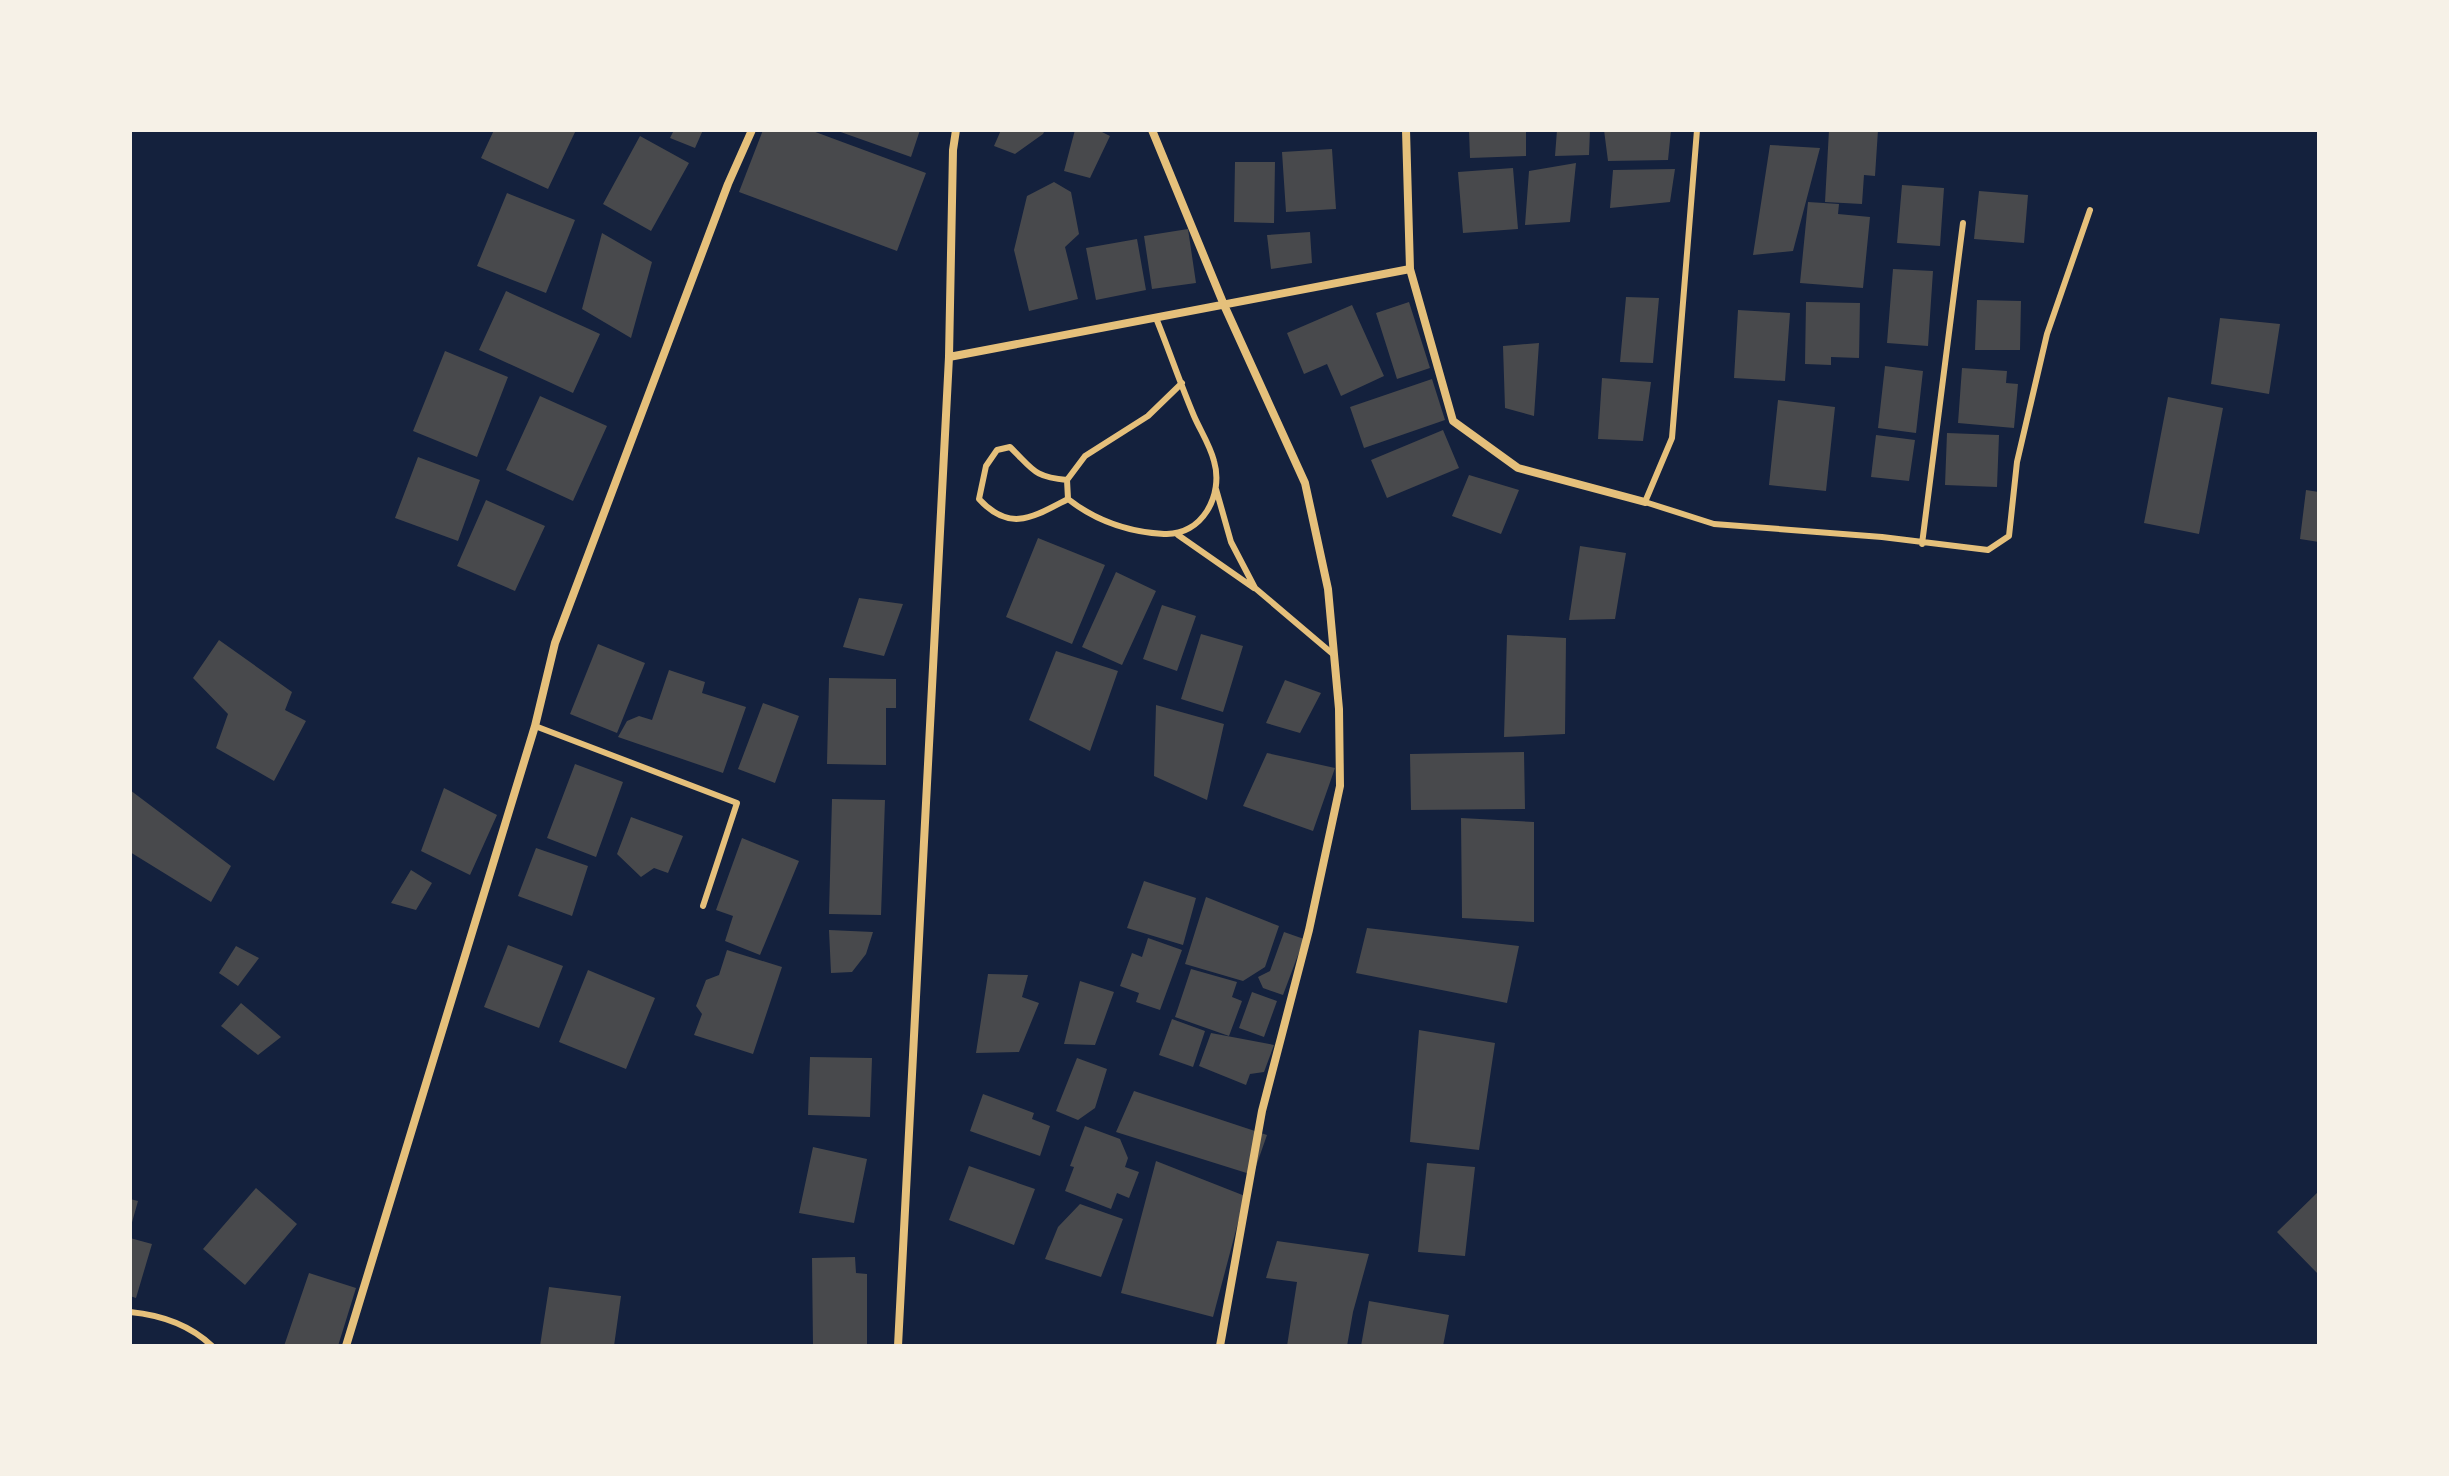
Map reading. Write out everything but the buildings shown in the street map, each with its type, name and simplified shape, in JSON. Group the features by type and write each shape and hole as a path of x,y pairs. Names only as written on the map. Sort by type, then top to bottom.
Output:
{"street":[{"path":"346,1346 535,726 555,643 728,184 752,130"},
{"path":"898,1346 949,357 956,130"},
{"path":"1152,130 1224,305 1305,483 1328,589 1339,709 1340,786 1309,930 1262,1111 1220,1346"},
{"path":"1406,130 1410,269 1453,421 1518,468 1645,502"},
{"path":"949,357 1410,269"}],"lane":[{"path":"1697,130 1672,438 1645,502 1714,524 1882,537 1988,550 2009,536 2017,462 2047,334 2090,210"},
{"path":"1922,544 1963,223"},
{"path":"1156,318 1214,461 1216,489 1231,542 1255,588"},
{"path":"1182,383 1148,416 1085,456 1067,480 1068,499 1088,515 1116,525 1150,533 1178,535 1193,528 1211,507 1216,489"},
{"path":"1067,480 1049,479 1033,472 1010,447 997,450 986,466 979,499 1000,517 1015,521 1036,516 1068,499"},
{"path":"1178,535 1255,588 1334,655"},
{"path":"535,726 737,803 703,906"},
{"path":"130,1312 170,1320 196,1331 212,1346"}]}
